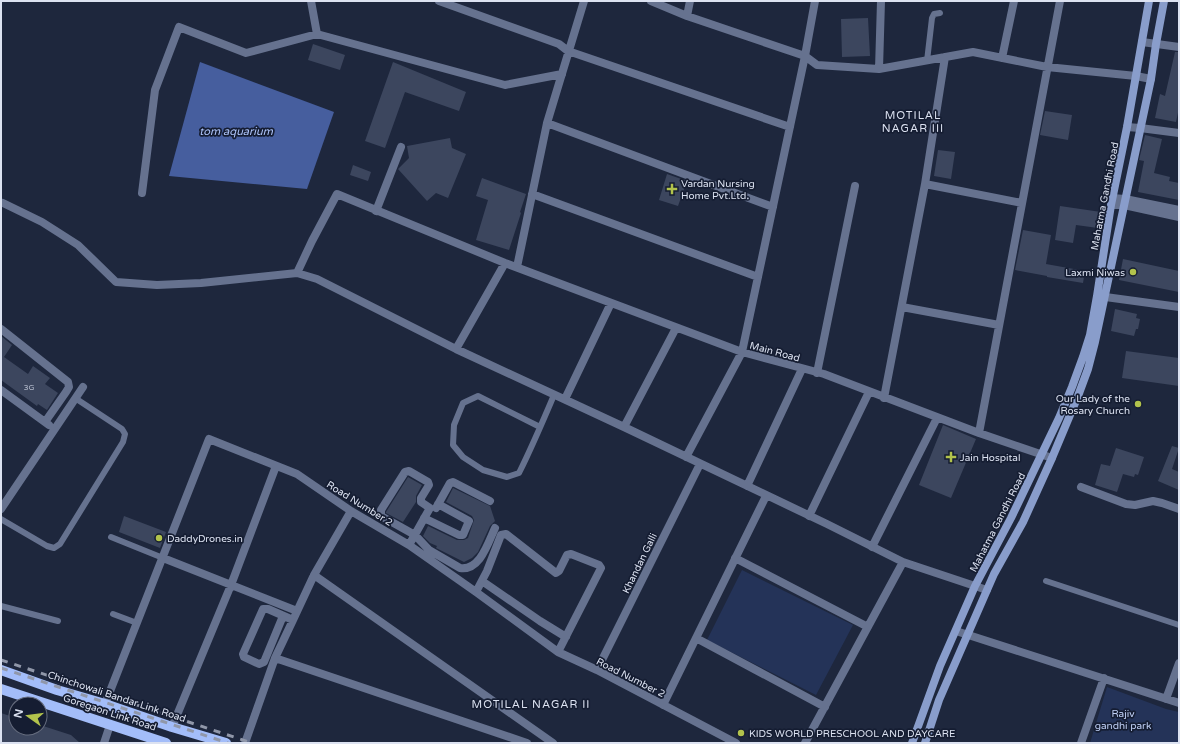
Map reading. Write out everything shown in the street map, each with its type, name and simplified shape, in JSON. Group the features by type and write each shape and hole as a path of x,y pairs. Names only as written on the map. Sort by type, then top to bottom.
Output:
{"main road":[{"name":"Mahatma Gandhi Road","path":"925,743 939,700 994,574 1023,522 1052,458 1088,369 1096,342 1111,202 1127,127 1149,1"},
{"name":"Mahatma Gandhi Road","path":"912,743 940,666 975,586 1011,518 1041,456 1067,399 1083,357 1101,296 1124,202 1151,79 1164,1"},
{"name":"Chinchowali Bandar Link Road","path":"1,670 57,690 226,743"},
{"name":"Goregaon Link Road","path":"1,689 166,743"}],"street":[{"path":"311,1 317,34"},
{"path":"439,1 559,44 568,51 790,127"},
{"path":"517,267 547,123 584,1"},
{"path":"651,1 687,16 805,56 817,65 879,69 973,52 1047,67 1136,76 1151,79"},
{"path":"687,16 690,1"},
{"path":"686,457 742,352 805,56 815,1"},
{"path":"879,69 882,1"},
{"path":"1002,58 1014,1"},
{"path":"979,434 1060,1"},
{"path":"142,193 155,90 179,27 246,53 317,34 505,85 562,74"},
{"path":"1142,42 1179,46"},
{"path":"884,398 925,184 945,57"},
{"path":"547,123 773,206"},
{"path":"1127,127 1179,133"},
{"path":"376,211 401,147"},
{"path":"925,184 1022,203"},
{"path":"817,372 855,186"},
{"name":"Main Road","path":"297,273 337,194 505,263 676,328 742,352 817,372 979,434 1041,456 1052,458"},
{"path":"532,194 758,277"},
{"path":"1111,202 1124,202 1179,210"},
{"path":"1124,202 1179,217"},
{"path":"3,203 42,222 78,245 116,282 157,285 201,283 297,273 317,280 456,349 624,427 903,562 987,590"},
{"path":"456,349 505,263"},
{"path":"1101,296 1179,307"},
{"path":"565,399 611,303"},
{"path":"902,307 999,325"},
{"path":"624,427 676,328"},
{"path":"1,329 68,382 69,387 45,422"},
{"path":"747,486 802,368"},
{"path":"1,509 83,387"},
{"path":"1,390 55,429"},
{"path":"809,516 869,392"},
{"path":"872,547 937,418"},
{"name":"Road Number 2","path":"105,704 209,439 297,474 351,511 409,545 558,652 597,670 732,742"},
{"name":"Khandan Galli","path":"597,670 700,464"},
{"path":"172,727 231,585 276,466"},
{"path":"490,501 453,482 450,482 436,509 430,508 421,502 421,498 430,484 409,471 405,472 381,510 381,516 414,535 428,550 460,568 465,569 472,566 481,558 494,528"},
{"path":"1081,487 1126,504 1135,505 1153,502 1162,503 1179,509"},
{"path":"663,705 766,496"},
{"path":"424,518 459,535 463,535 469,521 438,504"},
{"path":"409,545 430,508"},
{"path":"245,743 275,658 314,575 351,511"},
{"path":"476,592 487,570 501,535 506,534 556,573 559,571 567,555 571,554 599,565 601,568 558,652"},
{"path":"163,558 297,611"},
{"path":"735,558 868,627"},
{"path":"805,743 903,562"},
{"path":"314,575 553,743"},
{"path":"482,581 540,622 566,637"},
{"path":"283,616 264,662 259,664 244,657 243,654 263,609 268,609 293,620"},
{"path":"956,631 1179,703"},
{"path":"696,638 825,707"},
{"path":"275,658 527,743"},
{"path":"1166,699 1179,663"},
{"path":"1081,743 1104,678"},
{"path":"104,743 110,725"}],"lane":[{"path":"927,61 932,18 934,14 940,13"},
{"path":"540,427 478,396 463,403 454,425 453,445 463,458 483,470 507,477 519,473 540,427 554,395"},
{"path":"1,519 47,546 54,548 60,544 123,442 125,434 122,428 75,398"},
{"path":"111,537 163,558"},
{"path":"1046,581 1179,625"},
{"path":"1,606 58,621"},
{"path":"113,614 137,623"}],"green space":[{"path":"742,570 853,625 816,695 707,640"},
{"name":"Rajiv gandhi park","path":"1107,687 1166,709 1179,712 1179,743 1090,743"}],"water":[{"name":"tom aquarium","path":"200,62 334,112 307,189 169,176"}],"building":[{"path":"868,18 870,56 842,57 841,19"},
{"path":"313,44 345,55 340,70 308,60"},
{"path":"1175,52 1179,52 1179,108 1176,122 1155,118 1160,94 1165,96"},
{"path":"393,62 466,92 459,111 405,92 385,148 365,141"},
{"path":"1045,111 1072,115 1068,140 1040,135"},
{"path":"1145,135 1162,139 1154,173 1170,177 1169,181 1179,183 1179,200 1138,192 1144,161 1139,160"},
{"path":"450,138 452,148 466,154 448,198 436,193 427,201 398,169 409,158 407,146"},
{"path":"938,150 955,152 951,179 934,176"},
{"path":"353,165 371,172 368,181 350,175"},
{"path":"667,174 687,181 678,206 659,200"},
{"path":"482,178 526,194 509,250 476,240 488,200 476,196"},
{"path":"1060,206 1101,212 1098,228 1076,225 1073,243 1055,240"},
{"path":"1023,230 1051,235 1046,264 1085,271 1083,283 1015,270"},
{"path":"1123,259 1179,271 1179,292 1119,280"},
{"path":"1115,309 1137,314 1136,318 1140,319 1138,329 1136,329 1134,336 1111,331"},
{"path":"1,336 12,345 4,357 28,374 33,366 50,378 45,384 58,393 47,410 38,404 37,406 1,380"},
{"path":"1126,351 1179,358 1179,386 1122,378"},
{"path":"943,425 976,439 951,498 919,485"},
{"path":"1172,446 1179,448 1172,469 1179,472 1179,490 1158,481"},
{"path":"1116,448 1144,457 1138,475 1135,474 1134,477 1123,474 1117,492 1095,485 1101,464 1110,466"},
{"path":"408,477 422,485 416,496 416,502 403,522 386,512"},
{"path":"453,488 490,506 495,521 490,526 478,552 472,558 464,562 436,548 437,546 430,543 423,536 428,526 457,540 464,540 468,538 474,520 472,516 446,502"},
{"path":"124,516 166,532 160,548 119,532"},
{"path":"1,713 8,715 8,736 48,736 48,728 71,735 80,743 1,743"}],"railway":[{"path":"1,660 252,743"},
{"path":"1,668 228,743"}],"place":[{"name":"Vardan Nursing Home Pvt.Ltd.","path":"672,189"},
{"name":"Laxmi Niwas","path":"1133,272"},
{"name":"Our Lady of the Rosary Church","path":"1138,404"},
{"name":"Jain Hospital","path":"951,457"},
{"name":"DaddyDrones.in","path":"159,538"},
{"name":"KIDS WORLD PRESCHOOL AND DAYCARE","path":"741,733"}],"district":[{"name":"MOTILAL NAGAR III","path":"913,121"},
{"name":"MOTILAL NAGAR II","path":"531,704"}]}
